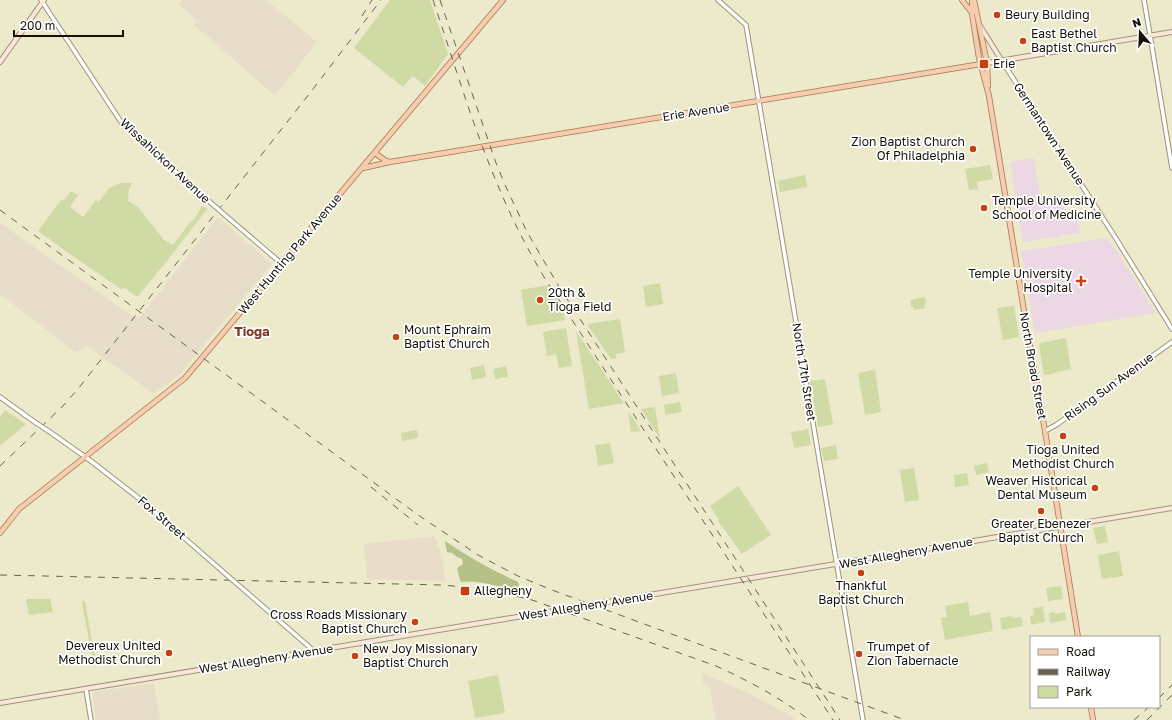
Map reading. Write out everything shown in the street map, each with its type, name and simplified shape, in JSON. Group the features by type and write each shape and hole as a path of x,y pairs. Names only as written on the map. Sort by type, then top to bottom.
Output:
{"main road":[{"name":"West Hunting Park Avenue","path":"0,533 19,509 185,378 504,0"},
{"name":"Germantown Avenue","path":"962,0 1002,61"},
{"name":"North Broad Street","path":"973,0 972,14 980,64 989,96"},
{"name":"North Broad Street","path":"973,0 987,63 989,96 1078,636"},
{"path":"0,62 43,1"},
{"name":"Erie Avenue","path":"363,168 390,162 1172,32"},
{"path":"375,153 386,161 390,162"},
{"name":"West Allegheny Avenue","path":"0,703 1172,508"},
{"path":"1091,708 1093,720"}],"street":[{"name":"North 17th Street","path":"718,0 746,24 863,720"},
{"path":"1144,0 1172,168"},
{"name":"Wissahickon Avenue","path":"43,1 123,125 282,264"},
{"name":"Germantown Avenue","path":"1002,61 1115,237 1172,330"},
{"name":"Rising Sun Avenue","path":"1044,431 1056,425 1172,342"},
{"name":"Fox Street","path":"0,397 85,457 146,504 314,651"},
{"path":"86,689 91,720"}],"shaded area":[{"path":"182,0 266,0 317,42 275,96 194,25 197,20 179,5"},
{"path":"1034,158 1040,198 1062,195 1064,209 1071,216 1074,215 1078,221 1080,233 1058,236 1058,238 1052,239 1052,237 1023,242 1010,162"},
{"path":"218,217 272,264 179,375 154,394 87,346 75,352 0,294 0,223 138,320"},
{"name":"Temple University Hospital","path":"1108,238 1155,311 1154,313 1035,333 1021,251"},
{"path":"435,536 442,559 445,581 367,579 364,544"},
{"path":"702,673 748,693 788,714 795,720 716,720 710,689 707,685 703,684"},
{"path":"154,683 160,720 96,720 92,692"}],"green space":[{"path":"390,0 430,0 448,54 425,86 413,76 403,87 354,48"},
{"path":"990,165 993,179 977,182 978,189 969,190 965,169"},
{"path":"805,175 807,187 780,192 778,181"},
{"path":"120,183 132,183 129,189 128,201 138,207 164,240 173,245 191,221 194,220 202,206 207,209 137,297 125,288 121,289 38,231 61,200 65,199 71,191 78,195 70,207 83,217 96,200 99,202 109,188"},
{"path":"660,283 663,304 646,307 643,286"},
{"name":"20th & Tioga Field","path":"548,285 563,309 565,320 527,326 521,290"},
{"path":"925,297 925,308 914,310 913,307 911,307 910,300"},
{"path":"1014,306 1019,337 1003,340 997,308"},
{"path":"620,319 625,352 616,354 616,359 611,359 587,324"},
{"path":"566,328 572,366 559,368 556,354 547,356 543,332"},
{"path":"576,331 624,403 589,409"},
{"path":"1066,338 1071,369 1044,375 1039,345 1040,343"},
{"path":"484,365 486,377 472,380 470,368"},
{"path":"506,366 508,377 495,379 493,369"},
{"path":"875,370 881,412 865,415 858,373"},
{"path":"676,373 679,393 662,396 659,376"},
{"path":"825,379 833,424 818,427 810,381"},
{"path":"680,402 682,412 665,415 664,405"},
{"path":"655,407 660,439 641,409"},
{"path":"5,410 26,424 0,446 0,417"},
{"path":"628,411 641,431 631,432"},
{"path":"808,429 811,445 794,448 791,432"},
{"path":"417,430 418,438 402,441 401,433"},
{"path":"610,443 614,463 598,466 595,445"},
{"path":"836,445 838,459 824,461 821,448"},
{"path":"987,463 989,472 976,475 974,466"},
{"path":"914,468 919,500 905,502 900,470"},
{"path":"967,473 969,485 955,487 954,475"},
{"path":"739,487 771,535 742,554 718,521 719,520 710,506"},
{"path":"1105,526 1108,542 1097,544 1093,528"},
{"path":"445,541 463,553 518,582 521,592 482,583 467,581 461,582 457,568 463,564 462,559 452,553 447,552"},
{"path":"1119,551 1123,576 1102,579 1098,555"},
{"path":"1061,586 1063,599 1048,601 1046,588"},
{"path":"26,599 50,599 53,612 29,615"},
{"path":"83,601 85,602 95,657 94,660 92,657 82,603"},
{"path":"968,602 970,616 990,612 993,631 945,640 941,618 947,617 945,606"},
{"path":"1043,607 1045,622 1031,625 1030,616 1034,615 1033,608"},
{"path":"1054,612 1055,614 1065,612 1066,620 1050,623 1049,613"},
{"path":"1012,616 1013,618 1021,617 1023,626 1002,630 1000,618"},
{"path":"498,675 505,713 475,718 468,681"}],"railway":[{"path":"362,16 372,0"},
{"path":"0,466 62,407 78,389 381,0"},
{"path":"433,0 485,154 519,232 544,277 833,720"},
{"path":"440,0 496,163 527,232 558,285 840,720"},
{"path":"0,210 421,517 478,555 518,576 552,590 905,720"},
{"path":"371,487 418,525"},
{"path":"0,575 442,585 486,589 532,600 716,666 764,690 809,720"},
{"path":"1160,697 1172,685"},
{"path":"1160,707 1172,695"},
{"path":"1134,720 1148,708"},
{"path":"1147,720 1159,708"}],"place":[{"name":"Beury Building","path":"997,15"},
{"name":"East Bethel Baptist Church","path":"1023,41"},
{"name":"Erie","path":"984,64"},
{"name":"Zion Baptist Church Of Philadelphia","path":"973,149"},
{"name":"Temple University School of Medicine","path":"984,208"},
{"name":"Temple University Hospital","path":"1081,281"},
{"name":"20th & Tioga Field","path":"540,300"},
{"name":"Mount Ephraim Baptist Church","path":"396,337"},
{"name":"Tioga United Methodist Church","path":"1063,436"},
{"name":"Weaver Historical Dental Museum","path":"1095,488"},
{"name":"Greater Ebenezer Baptist Church","path":"1041,511"},
{"name":"Thankful Baptist Church","path":"861,573"},
{"name":"Allegheny","path":"465,591"},
{"name":"Cross Roads Missionary Baptist Church","path":"415,622"},
{"name":"Devereux United Methodist Church","path":"169,653"},
{"name":"Trumpet of Zion Tabernacle","path":"859,654"},
{"name":"New Joy Missionary Baptist Church","path":"355,656"}],"district":[{"name":"Tioga","path":"252,331"}]}
